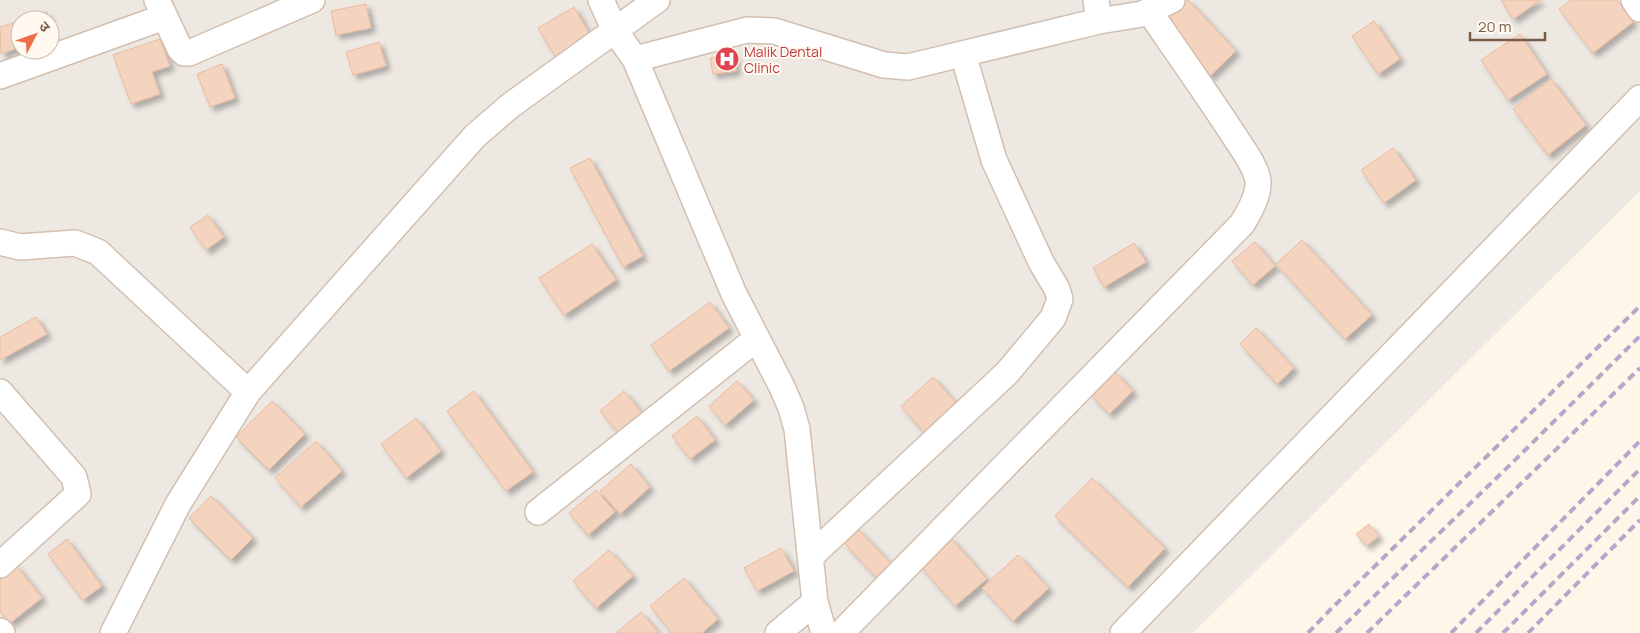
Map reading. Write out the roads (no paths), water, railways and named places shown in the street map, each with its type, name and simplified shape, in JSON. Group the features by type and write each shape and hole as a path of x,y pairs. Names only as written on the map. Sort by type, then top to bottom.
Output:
{"street":[{"path":"0,76 160,8 180,49 184,53 189,53 312,0"},
{"path":"601,0 615,31 635,59 734,294 791,408 797,429 815,602 824,633"},
{"path":"113,633 178,504 248,392 474,136 511,105 656,0"},
{"path":"635,59 747,30 760,29 774,31 884,66 908,67 963,54 1098,10 1142,14 1172,0"},
{"path":"1634,0 1640,9"},
{"path":"841,633 1235,231 1248,213 1254,199 1258,181 1252,164 1211,100 1149,11"},
{"path":"811,556 1007,373 1053,318 1057,310 1060,300 1057,289 1040,262 994,160 963,54"},
{"path":"1124,633 1640,98"},
{"path":"0,242 20,246 75,243 98,252 248,392"},
{"path":"538,512 756,339"},
{"path":"0,392 74,477 78,494 0,565"},
{"path":"778,633 815,602"}],"railway":[{"path":"1308,633 1640,306"},
{"path":"1336,633 1640,336"},
{"path":"1367,633 1640,368"},
{"path":"1451,633 1640,441"},
{"path":"1476,633 1640,469"},
{"path":"1503,633 1640,496"},
{"path":"1528,633 1640,520"}],"place":[{"name":"Malik Dental Clinic","path":"727,59"}]}
